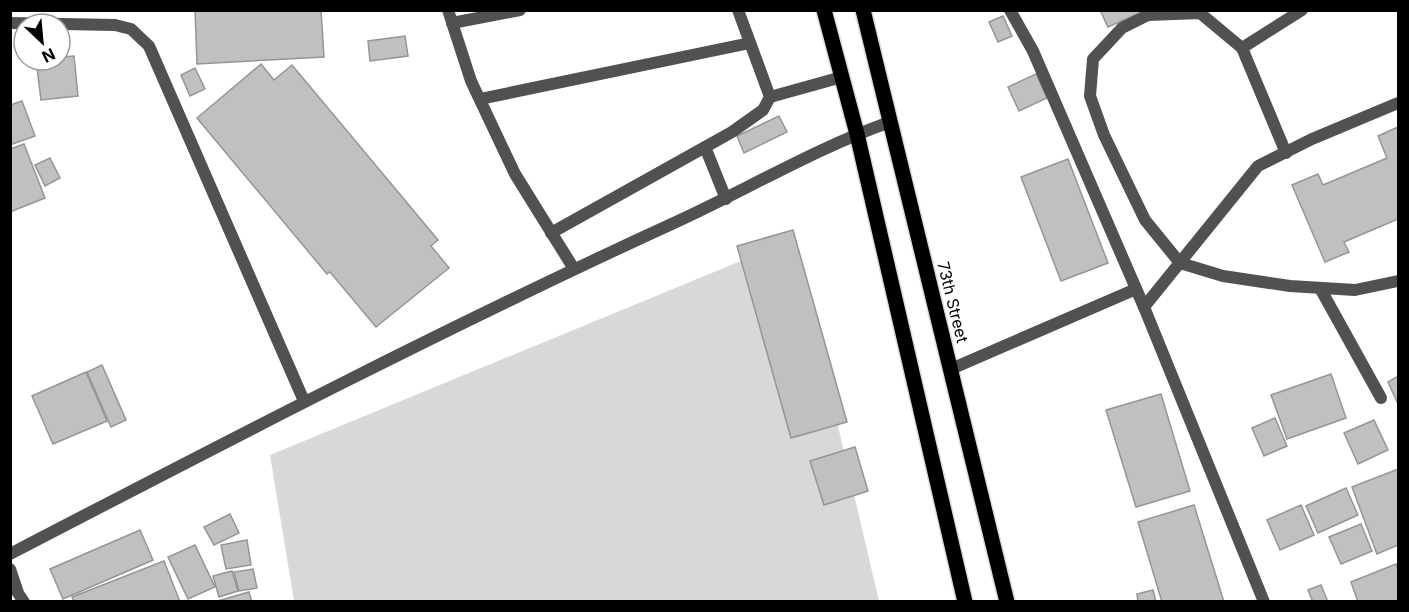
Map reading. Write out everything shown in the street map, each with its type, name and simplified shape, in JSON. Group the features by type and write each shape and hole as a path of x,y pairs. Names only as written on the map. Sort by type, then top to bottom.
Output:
{"main road":[{"path":"824,10 857,134 965,602"},
{"name":"73th Street","path":"863,10 1007,602"}],"street":[{"path":"448,10 480,99 515,174 574,269"},
{"path":"452,23 519,10"},
{"path":"551,233 705,147 764,110 770,97 738,10"},
{"path":"1010,10 1033,51 1144,307 1264,602"},
{"path":"1242,48 1302,10"},
{"path":"1286,153 1242,48 1200,13 1179,12 1148,15 1122,28 1093,59 1090,96 1104,135 1145,220 1180,263 1223,276 1320,288 1355,290 1398,281"},
{"path":"10,23 114,25 130,29 148,46 304,401"},
{"path":"480,99 750,43"},
{"path":"770,97 842,77"},
{"path":"1144,307 1258,166 1398,103"},
{"path":"10,554 304,401 857,134 890,122"},
{"path":"705,147 726,198"},
{"path":"1320,288 1381,398"},
{"path":"951,369 1136,289"},
{"path":"10,569 18,593 24,602"}],"shaded area":[{"path":"794,239 879,601 294,601 270,455"}],"building":[{"path":"195,10 321,10 324,57 197,64"},
{"path":"1100,10 1147,10 1108,27"},
{"path":"1003,16 1012,36 998,42 989,22"},
{"path":"405,36 408,56 370,61 368,41"},
{"path":"72,56 74,56 78,96 41,100 38,72 72,72"},
{"path":"261,64 274,80 292,65 438,240 431,246 449,268 376,327 330,272 327,274 197,118"},
{"path":"195,68 205,89 190,96 181,75"},
{"path":"1036,74 1047,98 1019,111 1008,87"},
{"path":"22,101 35,136 10,145 10,105"},
{"path":"779,116 787,132 744,153 737,136"},
{"path":"1398,127 1398,219 1344,242 1349,252 1325,262 1292,185 1318,174 1323,185 1387,158 1378,136"},
{"path":"24,144 45,198 10,212 10,149"},
{"path":"50,158 60,178 45,186 35,165"},
{"path":"1068,159 1108,263 1061,281 1021,177"},
{"path":"793,230 847,422 791,438 737,246"},
{"path":"102,365 126,420 111,427 87,372"},
{"path":"86,372 107,421 53,444 32,396"},
{"path":"1331,374 1346,418 1287,439 1271,395"},
{"path":"1398,376 1398,404 1388,382"},
{"path":"1161,394 1190,491 1136,507 1106,410"},
{"path":"1275,418 1287,446 1264,456 1252,428"},
{"path":"1374,420 1388,450 1358,464 1344,433"},
{"path":"855,447 868,491 824,505 810,461"},
{"path":"1398,469 1398,545 1377,554 1352,487"},
{"path":"1346,488 1358,515 1318,533 1306,506"},
{"path":"1194,505 1224,602 1162,602 1138,522"},
{"path":"1301,505 1314,535 1280,550 1267,520"},
{"path":"230,514 239,533 214,545 204,527"},
{"path":"1361,524 1372,551 1341,564 1329,537"},
{"path":"140,530 153,560 63,599 50,569"},
{"path":"247,540 251,565 226,569 221,545"},
{"path":"195,545 215,587 188,599 168,557"},
{"path":"164,561 180,602 74,602 72,597"},
{"path":"1396,564 1398,602 1358,602 1351,582"},
{"path":"253,569 257,588 239,591 234,572"},
{"path":"232,571 238,591 219,597 213,576"},
{"path":"1321,585 1328,602 1313,602 1308,590"},
{"path":"1153,590 1156,602 1138,602 1137,594"},
{"path":"249,592 252,602 214,602"}]}
